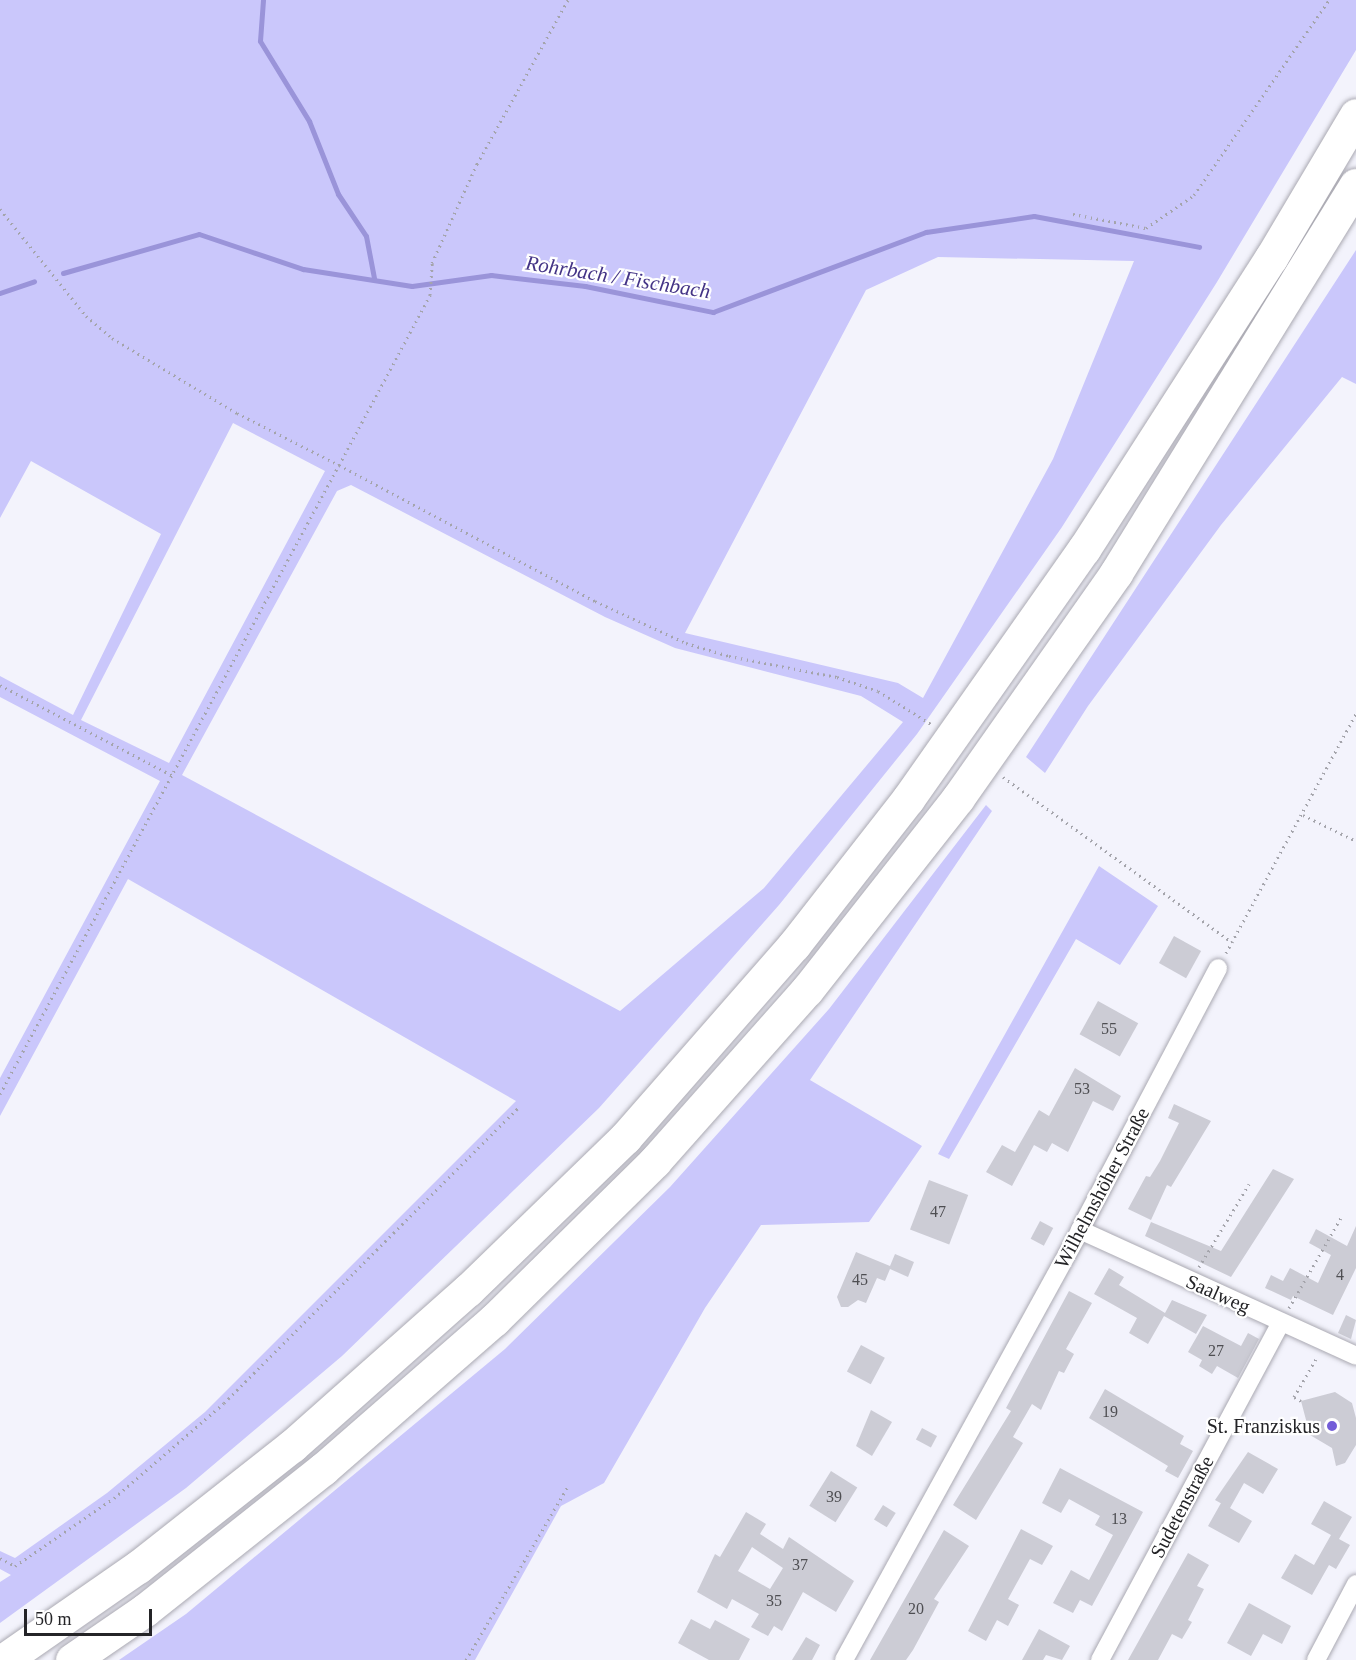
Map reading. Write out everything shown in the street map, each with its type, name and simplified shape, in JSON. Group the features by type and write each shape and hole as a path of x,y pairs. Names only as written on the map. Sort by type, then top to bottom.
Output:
{"highway":[{"path":"4,1660 138,1567 292,1446 468,1290 625,1138 778,962 908,799 1039,615 1265,267 1356,115"},
{"path":"72,1660 145,1610 323,1469 494,1320 655,1161 807,990 958,798 1116,573 1356,184"}],"street":[{"name":"Wilhelmshöher Straße","path":"844,1660 1080,1230 1218,968"},
{"name":"Saalweg","path":"1080,1230 1356,1356"},
{"name":"Sudetenstraße","path":"1100,1660 1281,1322"},
{"path":"1316,1660 1356,1584"}],"path":[{"path":"0,1094 430,295 432,263 477,164 568,0"},
{"path":"1073,214 1146,228 1194,195 1329,0"},
{"path":"0,209 86,316 112,338 237,414 339,465 595,601 686,643 729,656 837,677 879,691 931,724"},
{"path":"0,686 173,776"},
{"path":"1218,968 1304,814 1356,714"},
{"path":"1003,777 1232,942"},
{"path":"1304,814 1356,841"},
{"path":"0,1558 15,1566 114,1498 224,1403 518,1108"},
{"path":"1190,1281 1249,1184"},
{"path":"1281,1322 1342,1216"},
{"path":"1301,1401 1294,1397 1326,1342"},
{"path":"466,1660 568,1486"}],"shaded area":[{"path":"0,0 1356,0 1356,50 1217,282 1062,527 917,734 779,905 599,1108 342,1356 186,1488 0,1623 0,1582 11,1575 0,1569 0,1551 15,1558 107,1493 205,1412 516,1101 128,879 0,1116 0,1078 160,781 0,697 0,676 73,715 161,534 31,461 0,518","holes":["938,257 1134,261 1053,459 923,698 898,683 685,633 866,290","233,423 325,471 169,763 81,720","351,485 605,617 675,648 861,696 903,722 764,888 620,1011 182,775 337,491"]},
{"path":"1356,250 1356,384 1342,377 1221,525 1088,706 1045,773 1026,757"},
{"path":"986,805 992,811 810,1080 922,1146 869,1222 761,1225 705,1308 604,1483 561,1506 475,1660 119,1660 186,1614 505,1349 670,1187 829,1009"},
{"path":"1099,866 1158,906 1120,965 1076,939 949,1159 938,1154"}],"building":[{"path":"1174,936 1201,951 1186,978 1159,963"},
{"path":"1098,1001 1138,1023 1120,1057 1080,1034"},
{"path":"1075,1068 1121,1096 1113,1111 1093,1101 1068,1152 1052,1143 1047,1152 1034,1145 1012,1186 986,1172 1002,1145 1015,1152 1039,1110 1049,1116"},
{"path":"1174,1104 1211,1121 1171,1187 1167,1185 1151,1220 1128,1209 1146,1176 1150,1177 1160,1161 1179,1123 1168,1118"},
{"path":"1273,1169 1294,1179 1231,1277 1145,1236 1151,1222 1221,1251"},
{"path":"929,1180 968,1195 949,1245 910,1229"},
{"path":"1040,1221 1053,1228 1044,1246 1031,1239"},
{"path":"1356,1226 1356,1268 1333,1315 1293,1296 1291,1300 1265,1288 1271,1275 1283,1281 1290,1268 1318,1283 1331,1255 1309,1243 1316,1229 1347,1246"},
{"path":"856,1252 890,1266 895,1254 914,1262 908,1277 890,1269 885,1281 877,1278 866,1303 858,1300 848,1307 841,1307 837,1297"},
{"path":"1109,1268 1124,1277 1119,1285 1165,1313 1172,1300 1207,1315 1196,1334 1164,1316 1148,1344 1129,1333 1137,1318 1094,1294"},
{"path":"1069,1291 1092,1303 1066,1349 1074,1354 1064,1373 1059,1371 1041,1410 1032,1404 1013,1437 1023,1443 976,1520 953,1505 1011,1411 1006,1408"},
{"path":"1346,1315 1356,1320 1351,1339 1338,1333"},
{"path":"1203,1326 1241,1346 1248,1333 1259,1339 1238,1378 1217,1366 1212,1374 1199,1366 1202,1360 1188,1352"},
{"path":"861,1345 885,1358 871,1384 847,1371"},
{"path":"1105,1389 1184,1436 1180,1444 1193,1451 1178,1478 1165,1471 1168,1466 1089,1418"},
{"name":"St. Franziskus","path":"1335,1392 1352,1403 1356,1418 1356,1445 1345,1463 1336,1466 1332,1448 1310,1435 1301,1401"},
{"path":"871,1410 892,1422 872,1456 856,1446"},
{"path":"922,1428 937,1436 931,1447 916,1439"},
{"path":"1248,1452 1278,1469 1263,1494 1244,1483 1230,1508 1252,1521 1239,1543 1208,1526 1221,1503 1215,1500"},
{"path":"1060,1468 1143,1512 1092,1606 1080,1600 1073,1613 1053,1603 1071,1570 1089,1580 1113,1535 1095,1525 1100,1516 1069,1499 1061,1513 1042,1503"},
{"path":"831,1471 857,1487 836,1522 809,1506"},
{"path":"1324,1501 1352,1517 1339,1539 1350,1545 1336,1569 1329,1565 1312,1595 1281,1578 1295,1554 1314,1565 1331,1535 1311,1524"},
{"path":"883,1505 896,1513 887,1527 874,1519"},
{"path":"746,1512 766,1524 760,1534 783,1549 789,1537 854,1581 836,1612 803,1592 782,1631 774,1626 768,1636 751,1627 759,1614 732,1599 727,1609 697,1592 715,1554 720,1557","holes":["752,1547 783,1568 770,1589 738,1571"]},
{"path":"1021,1529 1053,1546 1042,1565 1030,1559 1008,1599 1019,1605 1008,1626 997,1620 986,1641 968,1631"},
{"path":"944,1530 969,1546 934,1599 939,1602 913,1650 906,1660 870,1660"},
{"path":"1188,1553 1209,1565 1197,1586 1204,1589 1188,1620 1192,1622 1182,1639 1172,1634 1158,1660 1128,1660"},
{"path":"1249,1603 1291,1626 1282,1644 1263,1634 1251,1656 1227,1643"},
{"path":"691,1619 710,1629 715,1620 750,1639 739,1660 709,1660 678,1643"},
{"path":"1039,1629 1070,1646 1062,1660 1046,1655 1043,1660 1022,1660"},
{"path":"806,1637 820,1645 812,1660 792,1660"}],"waterway":[{"path":"263,0 260,41 309,121 338,194 366,236 374,278"},
{"name":"Rohrbach / Fischbach","path":"63,273 199,234 303,269 412,286 491,275 585,286 713,312 926,232 1034,216 1199,247"},
{"name":"Rohrbach / Fischbach","path":"0,293 34,281"}],"place":[{"name":"St. Franziskus","path":"1332,1426"}]}
